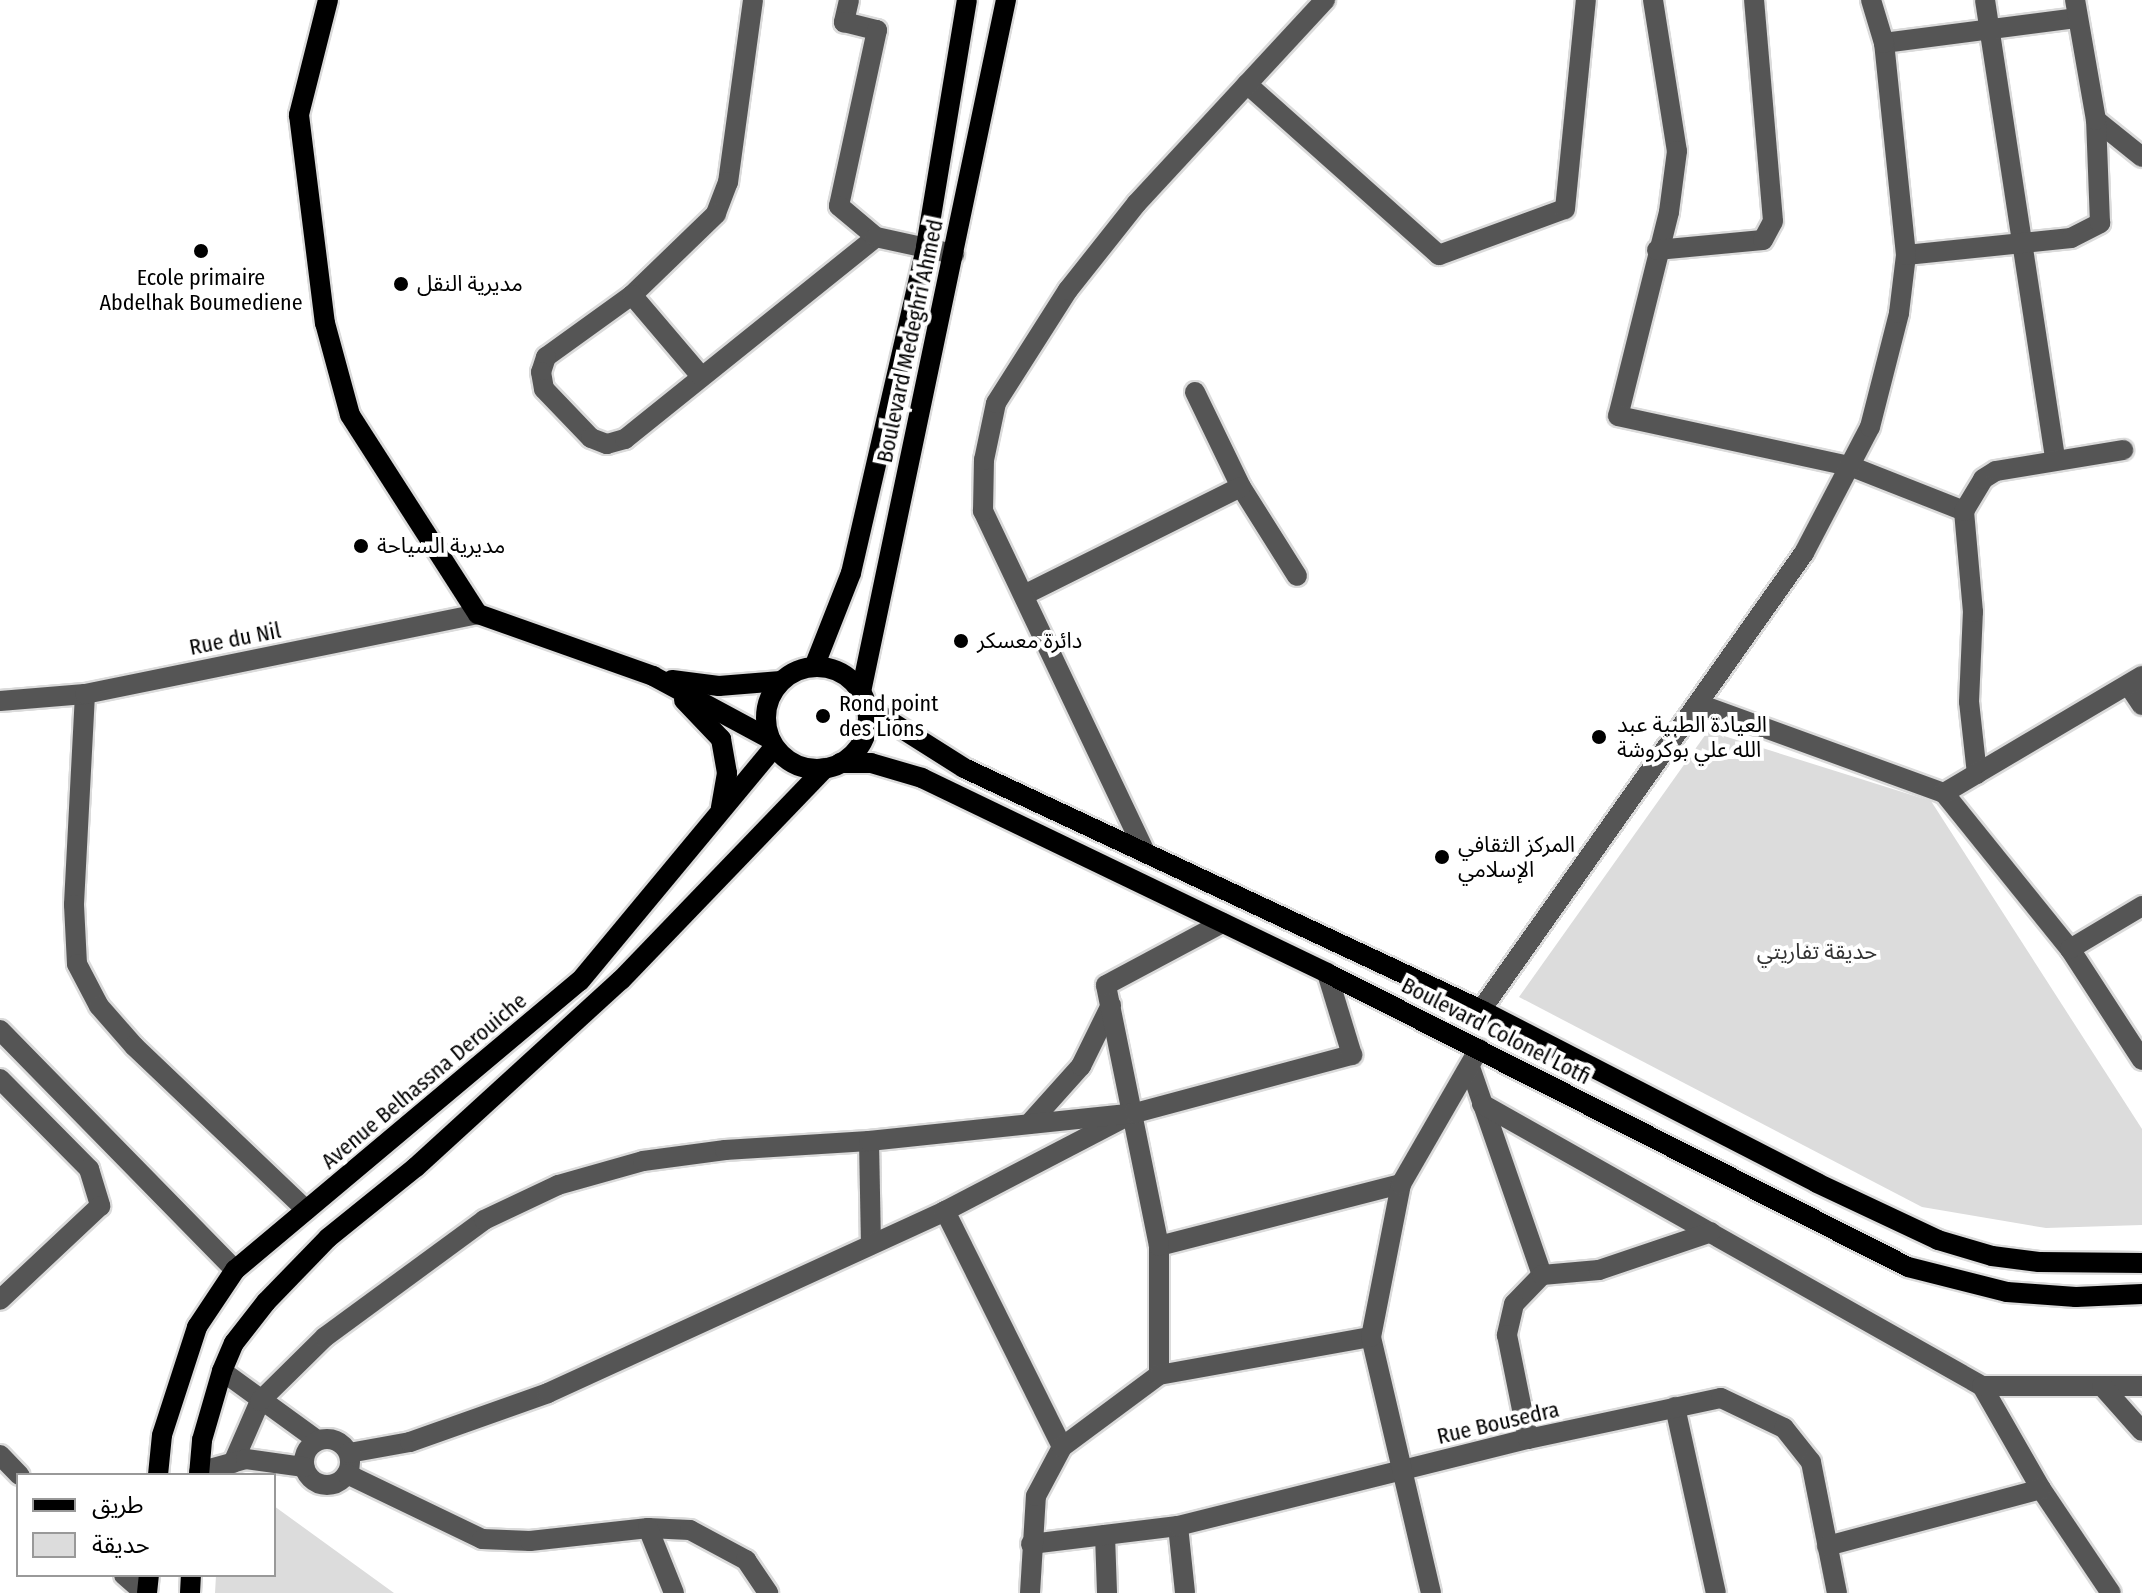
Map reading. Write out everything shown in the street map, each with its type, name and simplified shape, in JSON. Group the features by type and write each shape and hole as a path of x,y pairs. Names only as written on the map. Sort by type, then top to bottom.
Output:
{"main road":[{"path":"328,0 299,115 325,323 350,415 478,614 653,676 772,743 796,765 833,766"},
{"name":"Boulevard Medeghri Ahmed","path":"814,667 851,573 926,247 967,0"},
{"name":"Boulevard Medeghri Ahmed","path":"864,699 1006,0"},
{"path":"199,1473 202,1440 222,1371 234,1343 266,1302 328,1238 416,1167 621,980 863,739 864,699 841,673 814,667 781,681 719,686 653,676"},
{"path":"653,676 696,710 721,739 727,773 721,812"},
{"path":"772,743 766,709 781,681"},
{"name":"Boulevard Colonel Lotfi","path":"864,699 964,768 1481,1010 1817,1183 1938,1240 1992,1256 2039,1262 2142,1263"},
{"name":"Avenue Belhassna Derouiche","path":"158,1473 162,1435 197,1327 235,1270 580,981 721,812 772,743"},
{"name":"Boulevard Colonel Lotfi","path":"833,766 871,763 922,778 1327,973 1908,1267 2007,1292 2076,1297 2142,1294"}],"street":[{"path":"753,0 728,182 716,214 632,295 546,357 541,372 544,389 591,438 607,444 625,439 876,237"},
{"path":"849,0 844,22 877,30 839,206 876,237 954,254"},
{"path":"1145,852 983,511 984,460 996,403 1088,265 1137,203 1325,0"},
{"path":"1247,84 1439,255 1565,209 1586,0"},
{"path":"1657,250 1763,240 1773,221 1754,0"},
{"path":"1481,1010 1804,553 1870,427 1886,373 1906,255 1884,43 1871,0"},
{"path":"1985,0 1992,29 2055,460"},
{"path":"1661,3 1677,151 1618,416 1850,466 1964,511"},
{"path":"1884,43 1992,29 2076,9 2096,120 2100,223 2071,238 1906,255"},
{"path":"2096,120 2142,157"},
{"path":"632,295 701,376"},
{"path":"1195,392 1241,487 1297,576"},
{"path":"1977,774 1969,702 1973,612 1964,511 1983,479 1996,471 2123,450"},
{"path":"1024,595 1241,487"},
{"name":"Rue du Nil","path":"0,701 85,694 478,614"},
{"path":"1944,793 2135,681 2142,705"},
{"path":"85,694 74,905 77,964 99,1006 134,1046 306,1210"},
{"path":"1699,704 1944,793 2070,949 2142,1060"},
{"path":"2070,949 2142,906"},
{"path":"1159,1375 1159,1246 1135,1113 1106,985 1222,923"},
{"path":"233,1463 260,1401 325,1337 484,1220 558,1185 643,1161 725,1150 869,1141 1135,1113 1352,1055 1327,973"},
{"path":"1029,1124 1081,1066 1111,1005"},
{"path":"0,1030 235,1270"},
{"path":"1431,1593 1371,1337 1401,1184 1471,1070 1479,1049"},
{"path":"1471,1070 1542,1275"},
{"path":"0,1079 89,1169 100,1206 0,1300"},
{"path":"1482,1104 1982,1386 2142,1386"},
{"path":"222,1371 317,1440 332,1439 349,1453 410,1442 548,1393 945,1211 1135,1113"},
{"path":"869,1141 871,1244"},
{"path":"1159,1246 1401,1184"},
{"path":"945,1211 1062,1447"},
{"path":"1528,1439 1507,1335 1514,1304 1542,1275 1599,1270 1711,1232"},
{"path":"1030,1593 1036,1496 1046,1469 1062,1447 1159,1375 1371,1337"},
{"path":"1982,1386 2041,1489 2111,1593"},
{"path":"2102,1386 2142,1431"},
{"name":"Rue Bousedra","path":"1031,1544 1178,1526 1528,1439 1721,1398 1784,1428 1811,1462 1827,1546"},
{"path":"1675,1407 1716,1593"},
{"path":"317,1440 305,1451 304,1467 312,1480 327,1485 347,1474"},
{"path":"347,1474 349,1453"},
{"path":"0,1455 17,1473"},
{"path":"202,1473 233,1463 281,1461 304,1467"},
{"path":"347,1474 482,1539 530,1541 648,1528 690,1530 746,1560 768,1593"},
{"path":"1837,1593 1827,1546 2041,1489"},
{"path":"1178,1526 1185,1593"},
{"path":"648,1528 674,1593"},
{"path":"1105,1535 1107,1593"},
{"path":"126,1577 146,1593"}],"green space":[{"name":"حديقة تفاريتي","path":"1708,731 1931,801 2142,1129 2142,1225 2046,1228 1922,1207 1519,997"},
{"path":"276,1507 394,1593 215,1593 216,1577 276,1577"}],"place":[{"name":"Ecole primaire Abdelhak Boumediene","path":"201,251"},
{"name":"مديرية النقل","path":"401,284"},
{"name":"مديرية السياحة","path":"361,546"},
{"name":"دائرة معسكر","path":"961,641"},
{"name":"Rond point des Lions","path":"823,716"},
{"name":"العيادة الطبية عبد الله علي بوكروشة","path":"1599,737"},
{"name":"المركز الثقافي الإسلامي","path":"1442,857"}]}
